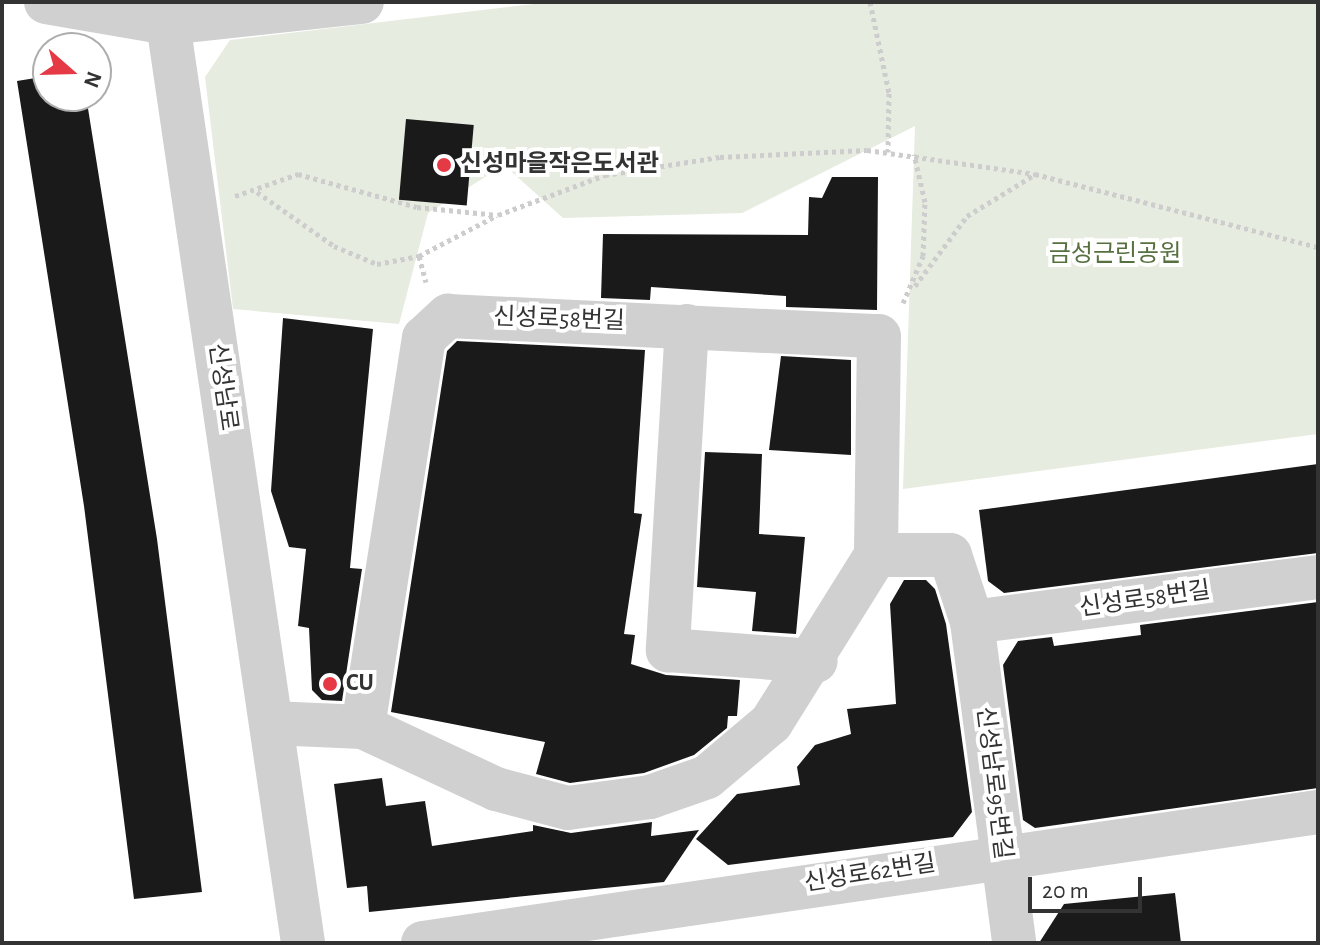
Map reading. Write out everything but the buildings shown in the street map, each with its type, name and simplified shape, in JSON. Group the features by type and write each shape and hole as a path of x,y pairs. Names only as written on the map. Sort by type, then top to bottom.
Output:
{"street":[{"path":"46,2 168,23 362,2"},
{"name":"신성남로","path":"168,23 303,943"},
{"name":"신성로58번길","path":"437,325 448,316 879,336"},
{"path":"363,727 424,338 437,325"},
{"path":"687,326 668,650 816,661"},
{"path":"271,723 363,727 496,789 568,808 650,797 707,777 771,723 816,661 876,555 879,336"},
{"path":"876,555 950,555 972,622"},
{"name":"신성로58번길","path":"972,622 1318,577"},
{"name":"신성남로95번길","path":"972,622 1014,943"},
{"name":"신성로62번길","path":"423,943 1003,854 1318,812"}],"path":[{"path":"870,2 889,93 888,152"},
{"path":"256,191 334,246 377,264 419,256 552,190 619,173 720,157 888,152 1035,174 1318,247"},
{"path":"910,294 923,256 925,202 914,154"},
{"path":"195,206 256,191 298,174 417,207 498,215"},
{"path":"879,336 967,216 1035,174"},
{"path":"419,256 437,325"}],"green space":[{"name":"금성근린공원","path":"551,2 1318,2 1318,434 903,489 915,126 742,213 563,218 504,165 428,213 399,324 233,309 205,77 230,40"}],"place":[{"name":"신성마을작은도서관","path":"444,165"},
{"name":"CU","path":"330,684"}]}
